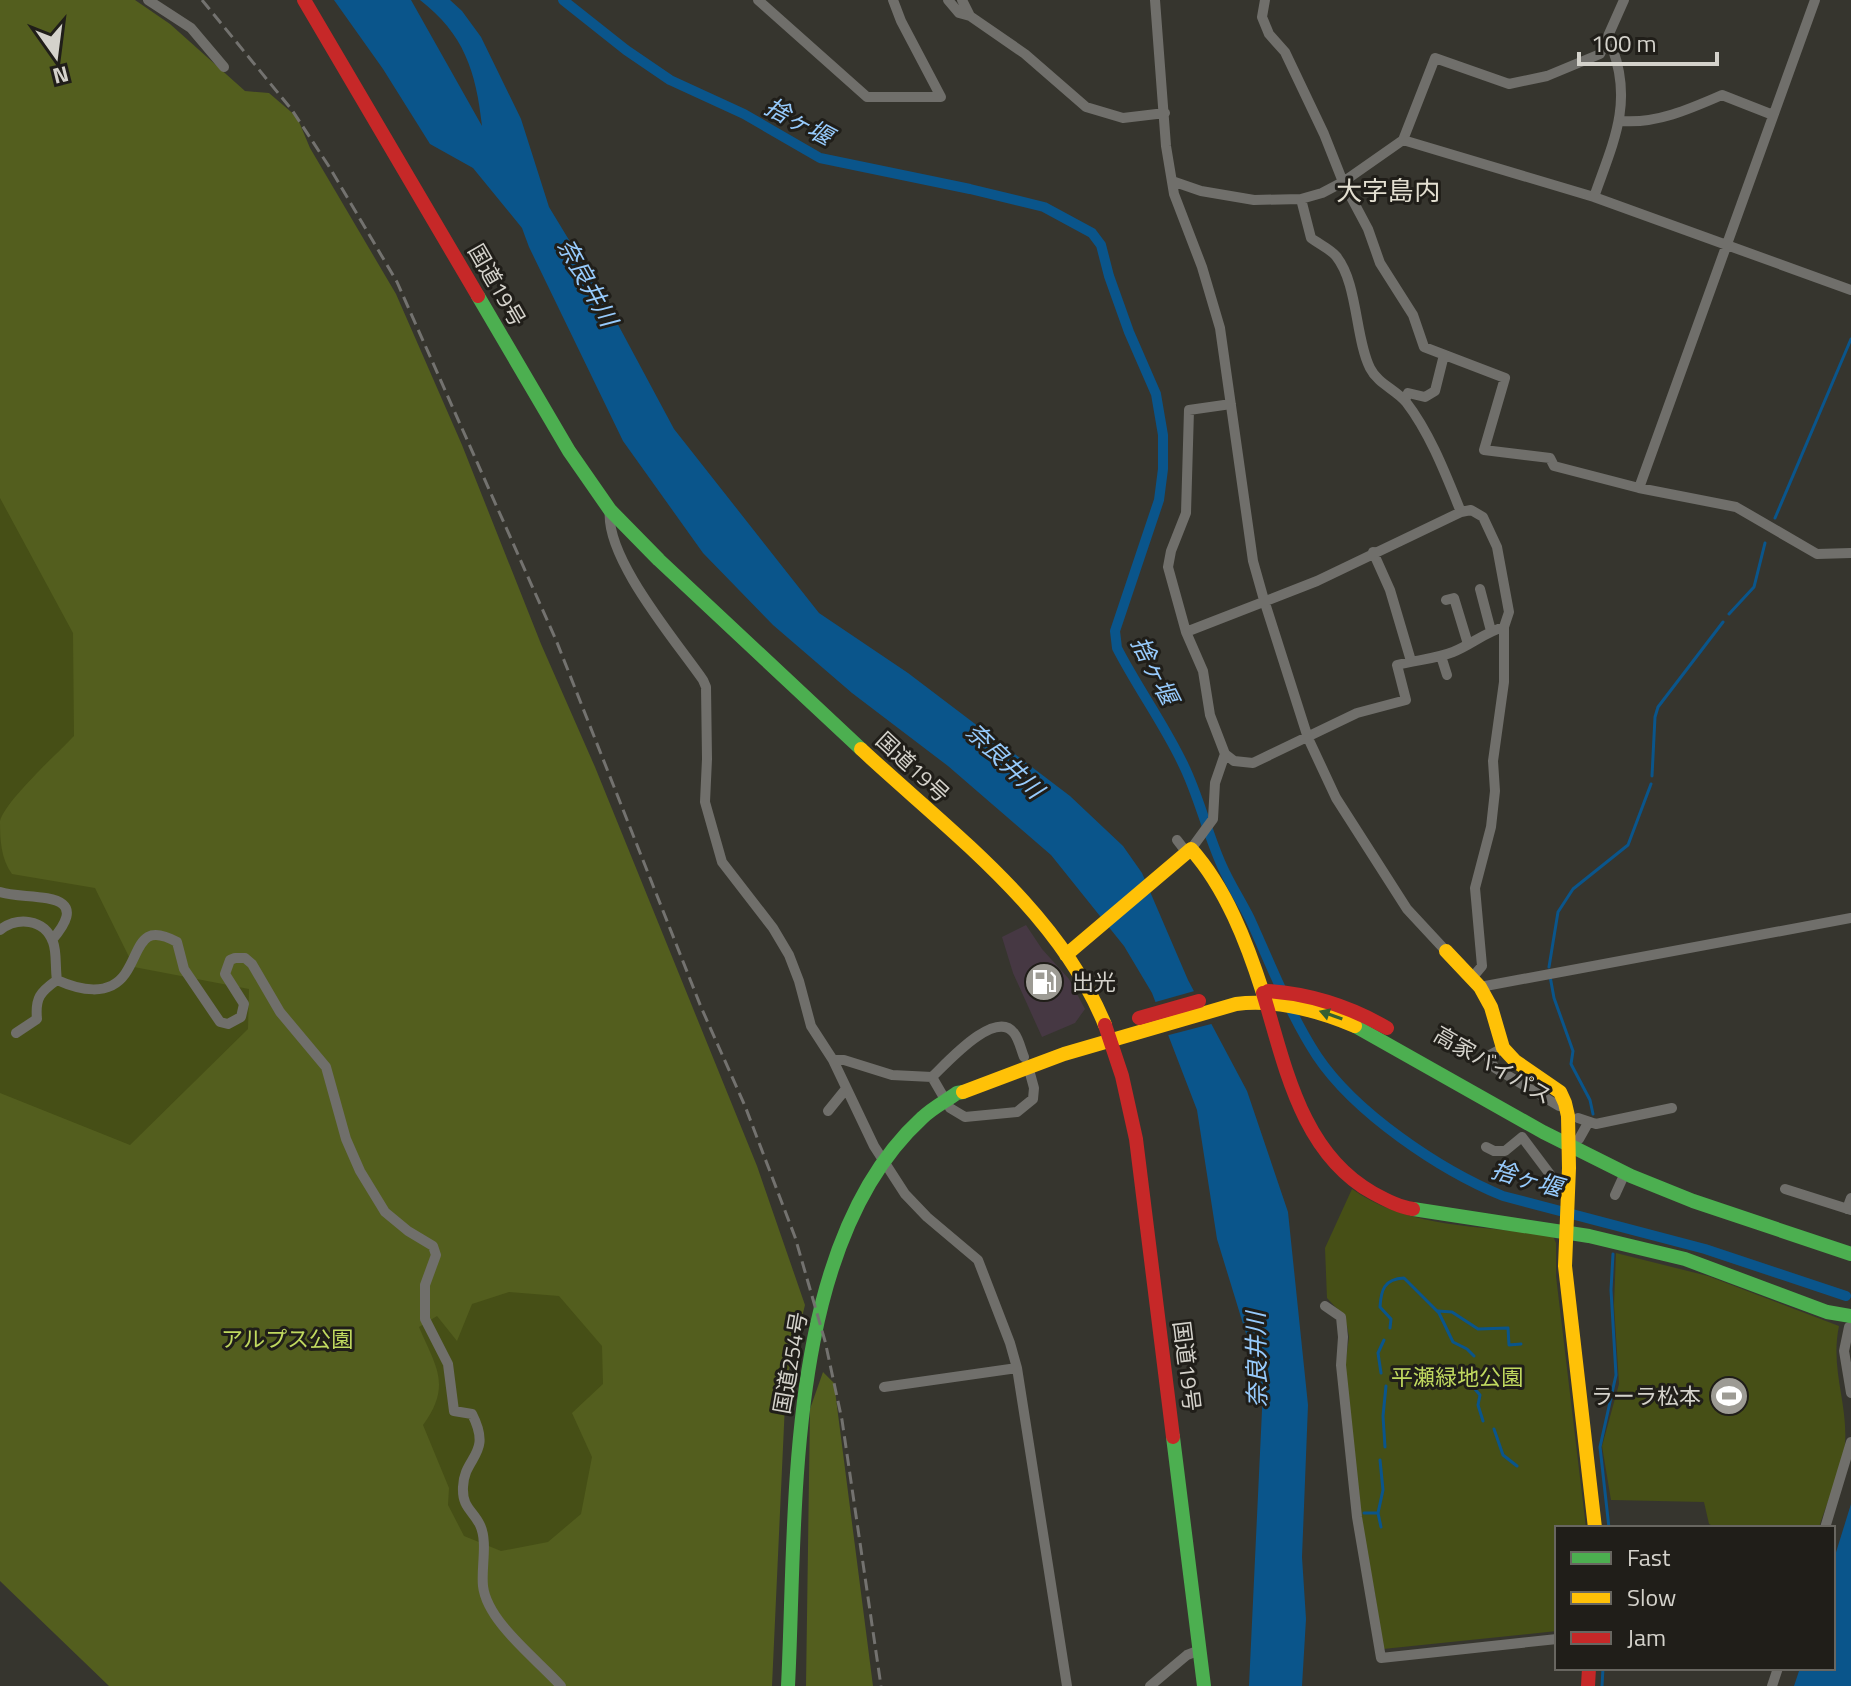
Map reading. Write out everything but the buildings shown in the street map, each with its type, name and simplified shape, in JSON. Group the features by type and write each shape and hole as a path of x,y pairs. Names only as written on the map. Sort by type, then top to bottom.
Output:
{"main road":[{"name":"国道19号","path":"304,0 569,451 610,510 659,560 971,851 1030,910 1066,955 1116,1032 1136,1139 1204,1686"},
{"path":"1066,955 1187,853 1208,870 1222,894 1263,997 1305,1117 1332,1161 1351,1179 1388,1202 1405,1208 1568,1227 1685,1259 1850,1321"},
{"path":"1446,951 1476,983 1491,1007 1503,1048 1515,1061 1560,1092 1573,1116 1567,1290 1595,1526"},
{"name":"高家バイパス","path":"1116,1032 1263,997 1318,997 1359,1012 1579,1139 1654,1174 1851,1242"},
{"name":"高家バイパス","path":"1298,999 1378,1035 1498,1105 1625,1173 1851,1254"},
{"name":"国道254号","path":"788,1686 804,1389 829,1280 861,1202 895,1146 931,1110 955,1094 961,1086 986,1072 1116,1032"}],"street":[{"path":"148,0 191,28 224,67"},
{"path":"758,0 867,97 941,97 893,0"},
{"path":"948,0 959,13 970,16 1025,54 1086,107 1123,118 1165,113"},
{"path":"962,0 970,16"},
{"path":"1155,0 1166,146 1172,181 1220,328 1253,561 1264,600 1308,738 1336,798 1407,909 1446,951"},
{"path":"1265,0 1262,17 1269,34 1285,52 1343,182 1368,229 1384,271 1413,315 1424,347 1505,378 1484,450 1550,458 1554,466 1639,488 1736,507 1817,554 1851,553"},
{"path":"1172,181 1201,191 1254,200 1301,199 1322,193 1403,140 1435,58 1509,84 1562,70 1600,54 1606,47 1624,0"},
{"path":"1639,488 1815,0"},
{"path":"1594,197 1621,121 1621,70 1613,50 1606,47"},
{"path":"1621,121 1640,123 1682,112 1722,95 1773,115"},
{"path":"1403,140 1594,197 1851,290"},
{"path":"1301,199 1311,238 1335,254 1341,264 1375,378 1405,400 1443,468 1461,512"},
{"path":"1405,400 1408,393 1425,397 1435,391 1444,355"},
{"path":"1231,404 1189,410 1186,513 1168,567 1186,632 1203,671 1210,715 1225,754 1234,761 1253,763 1357,713 1406,700 1397,665 1441,656 1504,627"},
{"path":"610,510 609,529 617,549 649,604 703,680 707,695 705,802 716,850 733,880 773,928 789,955 811,1026 833,1060 874,1146 905,1194 978,1260 1017,1368 1067,1686"},
{"path":"1186,632 1317,581 1461,512 1478,512 1497,547 1509,612 1504,627 1504,682 1493,761 1495,791 1486,850 1475,888 1482,966 1476,983 1851,918"},
{"path":"1373,552 1390,590 1411,661"},
{"path":"1480,589 1491,631"},
{"path":"1446,600 1454,598 1468,644"},
{"path":"1441,656 1447,675"},
{"path":"1177,840 1187,853 1213,819 1215,783 1225,754"},
{"path":"0,892 13,897 38,895 61,904 66,912 65,925 52,940"},
{"path":"0,930 10,923 29,920 40,927 52,940 57,980"},
{"path":"57,980 85,990 108,988 125,974 141,940 154,934 165,936 177,942 184,969 200,996 220,1022 228,1024 241,1017 244,1004 225,974 235,958 245,958 252,964 287,1022 326,1067 346,1139 360,1171 385,1212 408,1231 428,1241 436,1255 425,1285 425,1319 448,1364 454,1411 472,1414 481,1439 479,1453 464,1476 463,1487 464,1502 480,1525 483,1589 501,1623 561,1686"},
{"path":"16,1033 37,1019 36,1002 41,991 57,980"},
{"path":"833,1060 844,1060 909,1078 932,1077 982,1032 1006,1026 1014,1032 1026,1062 1034,1088 1033,1099 1017,1112 965,1117 950,1108 932,1077"},
{"path":"828,1111 845,1090"},
{"path":"1579,1139 1573,1116 1672,1108"},
{"path":"1486,1147 1505,1151 1522,1137 1558,1185 1569,1192"},
{"path":"1615,1195 1625,1173"},
{"path":"1785,1189 1849,1209 1851,1198"},
{"path":"1325,1306 1341,1317 1343,1326 1341,1365 1357,1517 1381,1658 1555,1639"},
{"path":"1850,1321 1844,1351 1851,1393"},
{"path":"884,1387 1017,1368"},
{"path":"1826,1526 1851,1442"},
{"path":"1150,1686 1187,1655 1200,1650"}],"shaded area":[{"name":"出光","path":"1026,925 1042,949 1069,979 1085,1009 1075,1023 1042,1037 1013,973 1002,937"}],"green space":[{"path":"0,0 135,0 170,24 245,91 269,93 297,117 310,148 396,294 462,445 757,1166 805,1305 786,1382 772,1686 109,1686 0,1581 0,1093 130,1145 248,1029 249,989 134,967 95,888 12,874 8,868 0,835 4,812 74,736 73,633 0,498","holes":["509,1292 559,1296 602,1346 603,1384 572,1413 592,1457 581,1514 548,1542 501,1551 464,1536 448,1505 449,1488 423,1425 432,1411 439,1387 435,1365 419,1327 437,1316 457,1341 472,1304"]},
{"name":"アルプス公園","path":"0,434 376,865 628,1387 642,1686 0,1422"},
{"name":"平瀬緑地公園","path":"1352,1189 1374,1202 1423,1219 1553,1236 1586,1526 1555,1526 1555,1631 1383,1649 1361,1526 1344,1374 1349,1337 1341,1313 1327,1298 1325,1248"},
{"name":"ラーラ松本","path":"1616,1253 1708,1276 1839,1326 1837,1357 1845,1444 1820,1526 1713,1526 1709,1524 1704,1502 1611,1500 1602,1446 1619,1384 1614,1305"},
{"path":"823,1372 834,1383 873,1686 806,1686 810,1409"}],"water":[{"name":"奈良井川","path":"334,0 411,0 482,126 476,88 465,55 447,26 420,0 450,0 462,11 481,37 521,119 549,207 600,291 674,429 819,613 908,673 1070,796 1123,846 1142,873 1188,980 1247,1091 1288,1212 1308,1405 1302,1557 1306,1619 1302,1686 1249,1686 1263,1389 1217,1239 1197,1110 1152,993 1124,946 1051,855 948,766 852,693 773,625 703,553 623,441 522,228 473,168 430,144 383,69"},
{"path":"1851,1504 1851,1686 1794,1686 1799,1670 1835,1670 1835,1556"}],"pier":[{"path":"1198,990 1215,1023 1165,1036 1152,1003"}],"waterway":[{"name":"捨ヶ堰","path":"563,0 670,80 744,114 820,158 1044,207 1092,233 1101,245 1129,332 1156,394 1163,435 1159,500 1115,631 1117,648 1183,764 1222,866 1289,1006 1317,1056 1333,1077 1376,1118 1426,1155 1478,1185 1503,1196 1705,1249 1846,1296"},
{"path":"1775,518 1851,339"},
{"path":"1729,614 1754,587 1765,543"},
{"path":"1652,776 1658,707 1723,622"},
{"path":"1549,967 1558,912 1573,889 1628,845 1651,784"},
{"path":"1550,976 1554,998 1573,1051 1571,1064 1590,1100 1593,1114"},
{"path":"1609,1526 1600,1447 1616,1375 1611,1290 1613,1254"},
{"path":"1390,1328 1391,1319 1380,1307 1381,1295 1388,1283 1404,1278 1439,1313 1453,1342 1474,1356"},
{"path":"1438,1311 1452,1312 1478,1329 1508,1328 1509,1345 1521,1344"},
{"path":"1381,1373 1378,1353 1384,1340"},
{"path":"1473,1373 1483,1421"},
{"path":"1385,1447 1383,1416 1386,1386"},
{"path":"1494,1429 1503,1455 1517,1466"},
{"path":"1364,1513 1378,1513 1383,1490 1380,1460"},
{"path":"1378,1513 1381,1527"},
{"path":"1602,1686 1603,1670"}],"railway":[{"path":"202,0 292,110 397,282 556,640 701,1007 745,1106 795,1237 825,1341 842,1420 881,1686"}],"traffic: fast":[{"path":"478,296 569,451 610,510 659,560 861,749"},
{"path":"1355,1026 1543,1132 1631,1176 1693,1201 1851,1254"},
{"path":"788,1686 798,1463 806,1384 821,1308 844,1236 877,1172 922,1118 963,1092"},
{"path":"1413,1209 1589,1236 1685,1259 1827,1312 1851,1316"},
{"path":"1173,1437 1204,1686"}],"traffic: slow":[{"path":"861,749 964,842 1030,909 1085,983 1105,1025"},
{"path":"1066,955 1191,849 1225,899 1263,993"},
{"path":"1446,951 1480,987 1491,1007 1503,1048 1515,1061 1560,1092 1565,1103 1569,1168 1565,1266 1595,1526"},
{"path":"963,1092 1064,1054 1236,1004 1267,1003 1297,1007 1355,1026"}],"traffic: jam":[{"path":"304,0 478,296"},
{"path":"1268,991 1330,1002 1387,1028"},
{"path":"1263,993 1288,1077 1312,1131 1349,1176 1373,1193 1413,1209"},
{"path":"1139,1018 1199,1001"},
{"path":"1105,1025 1122,1076 1136,1139 1173,1437"},
{"path":"1588,1686 1589,1670"}],"place":[{"name":"出光","path":"1044,982"},
{"name":"ラーラ松本","path":"1729,1396"}],"district":[{"name":"大字島内","path":"1388,190"}]}
